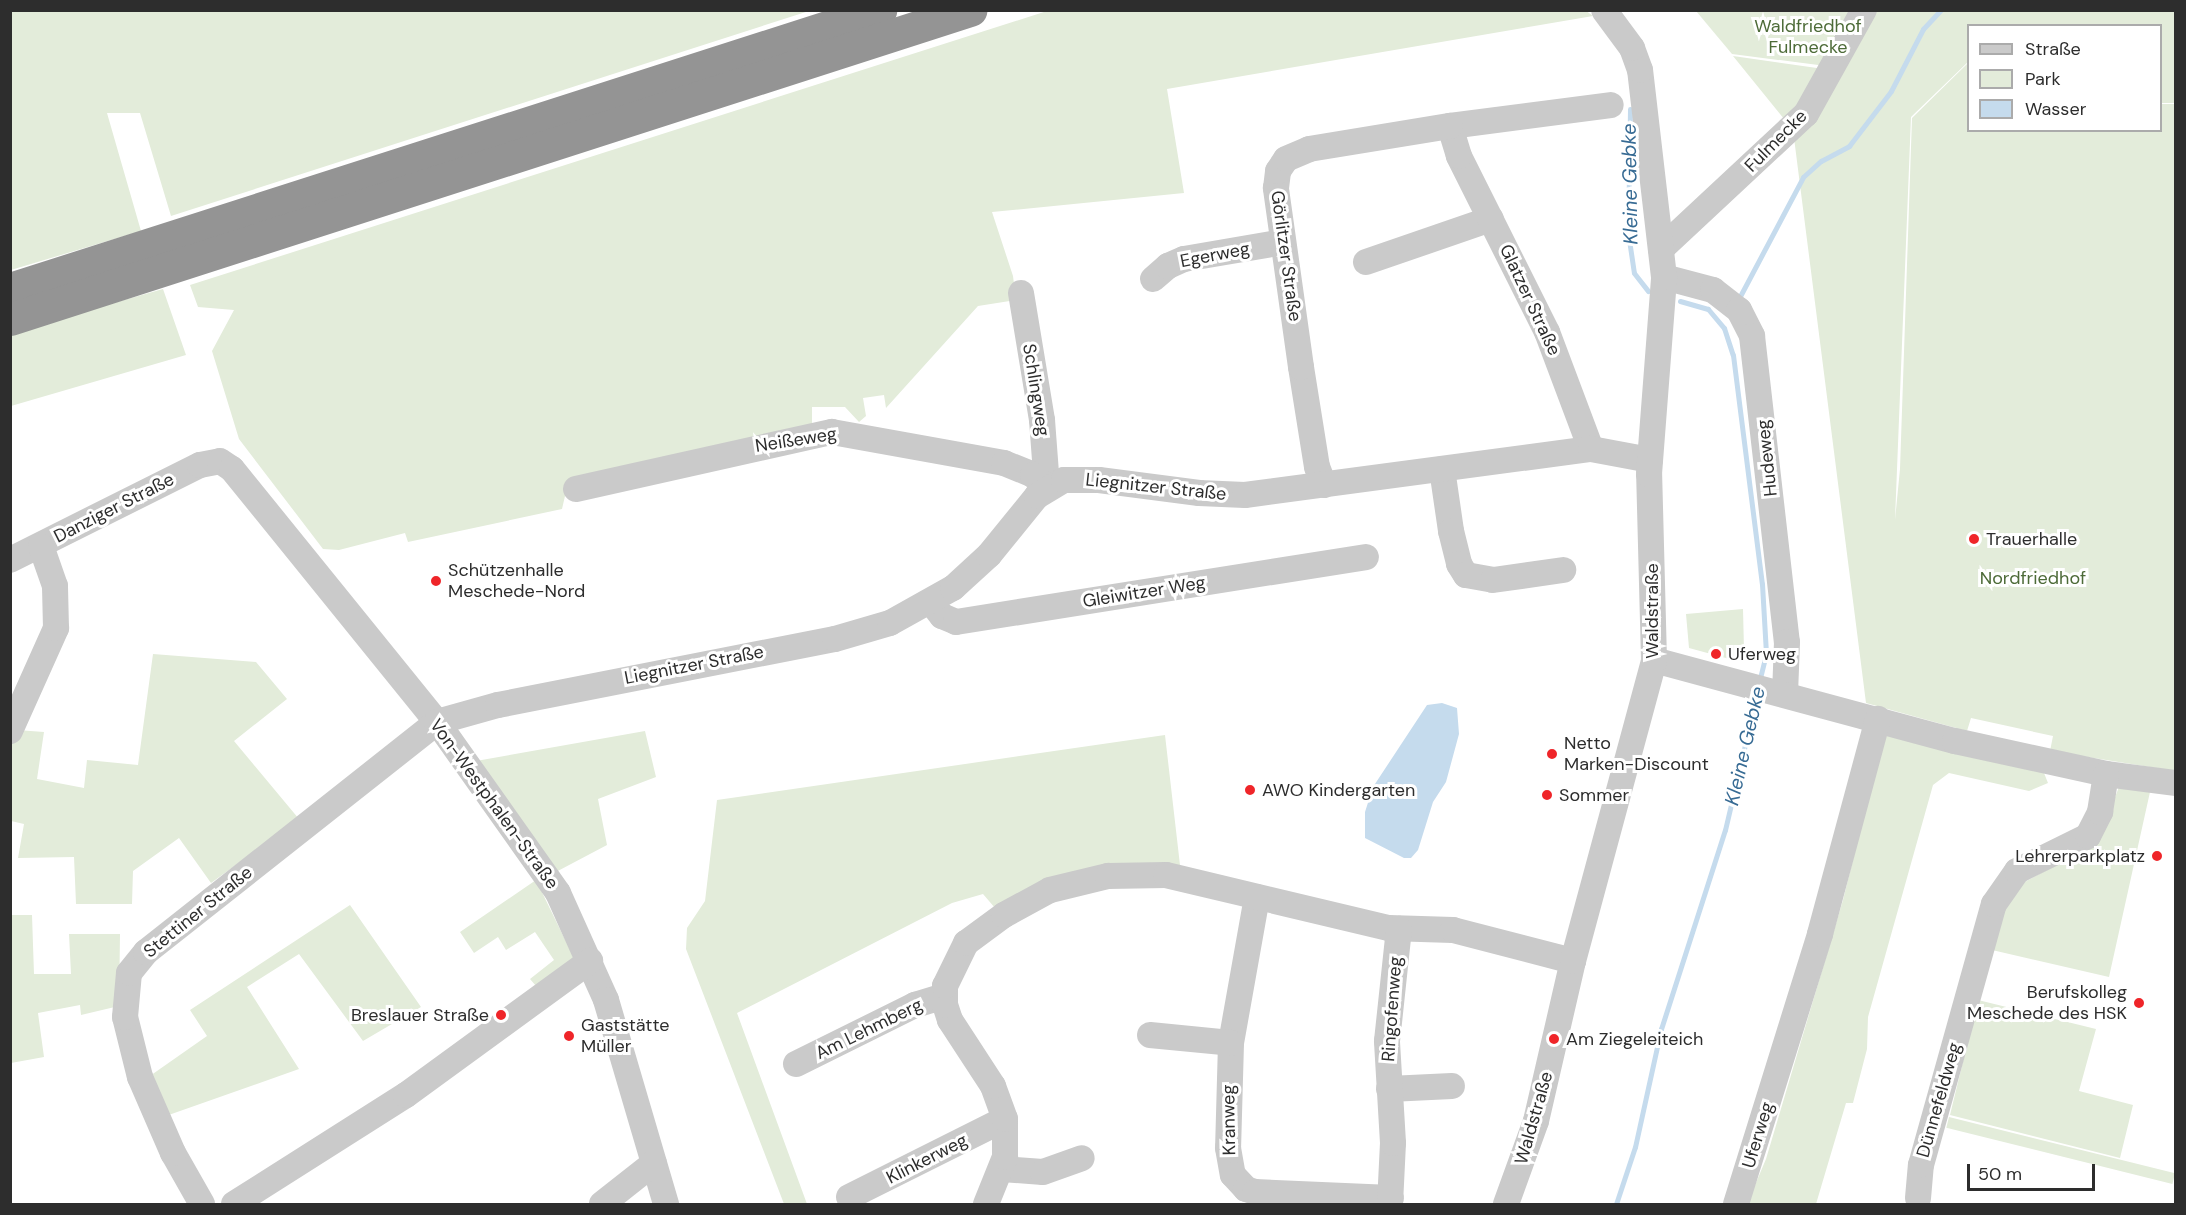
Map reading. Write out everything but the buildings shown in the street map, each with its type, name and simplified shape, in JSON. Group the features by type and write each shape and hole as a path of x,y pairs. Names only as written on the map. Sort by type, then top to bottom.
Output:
{"highway":[{"path":"10,289 880,10"},
{"path":"10,319 970,10"}],"street":[{"name":"Waldstraße","path":"1506,1204 1536,1121 1573,962 1654,660 1650,460 1664,277 1640,70 1632,48 1605,10"},
{"name":"Fulmecke","path":"1661,249 1806,114 1864,10"},
{"name":"Görlitzer Straße","path":"1324,484 1317,467 1283,242 1276,179 1281,165 1293,155 1309,149 1450,126 1611,105"},
{"name":"Glatzer Straße","path":"1450,126 1459,156 1546,332 1591,449"},
{"path":"1366,262 1491,219"},
{"name":"Egerweg","path":"1153,279 1184,259 1283,242"},
{"name":"Hudeweg","path":"1664,277 1713,290 1739,310 1752,336 1787,642 1785,694"},
{"name":"Schlingweg","path":"1021,293 1042,420 1047,487"},
{"name":"Neißeweg","path":"576,489 832,432 1004,463 1033,475 1047,487"},
{"name":"Liegnitzer Straße","path":"437,722 459,714 638,674 858,633 931,602 982,561 1047,487 1064,480 1087,479 1232,495 1591,449 1650,460"},
{"name":"Danziger Straße","path":"10,560 200,465 220,462"},
{"name":"Von-Westphalen-Straße","path":"220,462 232,469 437,722 558,892 590,961 666,1204"},
{"path":"1442,469 1451,531 1459,564 1466,575 1493,580 1563,570"},
{"path":"10,731 56,628 55,586 41,546"},
{"name":"Gleiwitzer Weg","path":"931,602 942,615 956,622 1366,557"},
{"path":"1654,660 1955,741 2106,774 2175,783"},
{"name":"Uferweg","path":"1736,1204 1817,943 1878,719"},
{"name":"Stettiner Straße","path":"202,1204 173,1153 140,1077 125,1017 129,973 146,952 437,722"},
{"name":"Dünnefeldweg","path":"1918,1198 1921,1165 1994,904 2017,872 2088,836 2100,812 2106,774"},
{"path":"986,1204 1002,1169 1007,1145 1005,1119 993,1086 955,1030 944,996 962,948 985,928 1050,890 1108,876 1167,875 1399,929 1453,930 1573,962"},
{"name":"Kranweg","path":"1257,897 1231,1043 1228,1148 1233,1175 1241,1185 1266,1194 1390,1201"},
{"name":"Ringofenweg","path":"1390,1201 1393,1143 1389,1089 1389,1001 1399,929"},
{"path":"234,1204 406,1095 590,961"},
{"name":"Am Lehmberg","path":"796,1064 915,1005 944,996"},
{"path":"1150,1035 1231,1043"},
{"name":"Ringofenweg","path":"1389,1089 1452,1086"},
{"name":"Klinkerweg","path":"849,1197 1005,1119"},
{"path":"1002,1169 1043,1172 1082,1158"},
{"path":"602,1204 654,1163"}],"green space":[{"path":"1585,10 1593,16 1167,89 1184,193 992,212 1013,276 1016,300 978,306 886,408 884,395 863,398 866,416 859,422 845,407 812,407 812,429 568,483 562,509 408,542 405,533 339,550 323,549 239,439 212,351 234,310 198,307 190,285 1047,11"},
{"path":"11,11 809,11 171,216 140,113 107,113 141,231 11,270"},
{"name":"Waldfriedhof Fulmecke","path":"1696,11 1857,11 1826,66 1732,54"},
{"name":"Nordfriedhof","path":"1868,11 2175,11 2175,103 2162,103 2162,24 1967,24 1967,63 1911,117 1895,520 1900,469 1912,118 1967,64 1967,132 2162,132 2162,104 2175,104 2175,771 2050,751 2053,736 1971,718 1967,731 1866,703 1793,130 1733,56 1824,69"},
{"path":"163,289 186,355 11,406 11,332"},
{"path":"1743,609 1744,650 1737,661 1689,648 1686,614"},
{"path":"153,654 256,662 287,699 234,741 299,819 211,883 179,838 133,871 132,904 76,904 74,857 18,858 24,824 11,821 11,745 17,730 44,732 37,779 84,788 87,760 138,765"},
{"path":"645,731 656,777 598,799 607,845 554,873 476,761"},
{"path":"1165,735 1180,865 995,908 983,894 952,903 737,1013 807,1204 784,1204 686,949 687,928 705,901 717,800"},
{"path":"1884,735 2044,773 2048,783 2029,791 1949,773 1933,785 1868,1017 1867,1049 1853,1103 1846,1103 1816,1204 1747,1204 1766,1159 1843,900"},
{"path":"2119,787 2150,792 2109,977 1992,950 1999,920 2021,884 2097,843"},
{"path":"536,880 574,958 536,986 530,979 554,960 535,932 506,950 498,937 474,953 460,932"},
{"path":"350,905 421,1007 363,1041 299,954 247,987 299,1069 163,1117 147,1078 207,1036 190,1010"},
{"path":"11,915 32,915 34,974 71,974 69,934 120,934 119,1006 81,1015 80,1005 38,1013 44,1057 11,1063"},
{"path":"1978,1000 2096,1029 2079,1091 2133,1105 2120,1158 1950,1115"},
{"path":"1949,1117 2175,1173 2172,1184 1946,1128"}],"water":[{"path":"1442,703 1457,708 1459,734 1446,782 1433,802 1418,850 1411,858 1404,858 1365,838 1365,812 1373,787 1427,705"}],"waterway":[{"path":"1738,300 1803,177 1821,161 1849,146 1891,91 1923,29 1941,10"},
{"name":"Kleine Gebke","path":"1630,109 1628,233 1634,273 1648,291"},
{"name":"Kleine Gebke","path":"1680,301 1708,309 1724,328 1733,355 1762,584 1766,654 1759,682"},
{"name":"Kleine Gebke","path":"1616,1204 1635,1147 1661,1029 1725,830 1757,694"}],"place":[{"name":"Trauerhalle","path":"1974,539"},
{"name":"Schützenhalle Meschede-Nord","path":"436,581"},
{"name":"Uferweg","path":"1716,654"},
{"name":"Netto Marken-Discount","path":"1552,754"},
{"name":"AWO Kindergarten","path":"1250,790"},
{"name":"Sommer","path":"1547,795"},
{"name":"Lehrerparkplatz","path":"2157,856"},
{"name":"Berufskolleg Meschede des HSK","path":"2139,1003"},
{"name":"Breslauer Straße","path":"501,1015"},
{"name":"Gaststätte Müller","path":"569,1036"},
{"name":"Am Ziegeleiteich","path":"1554,1039"}]}
